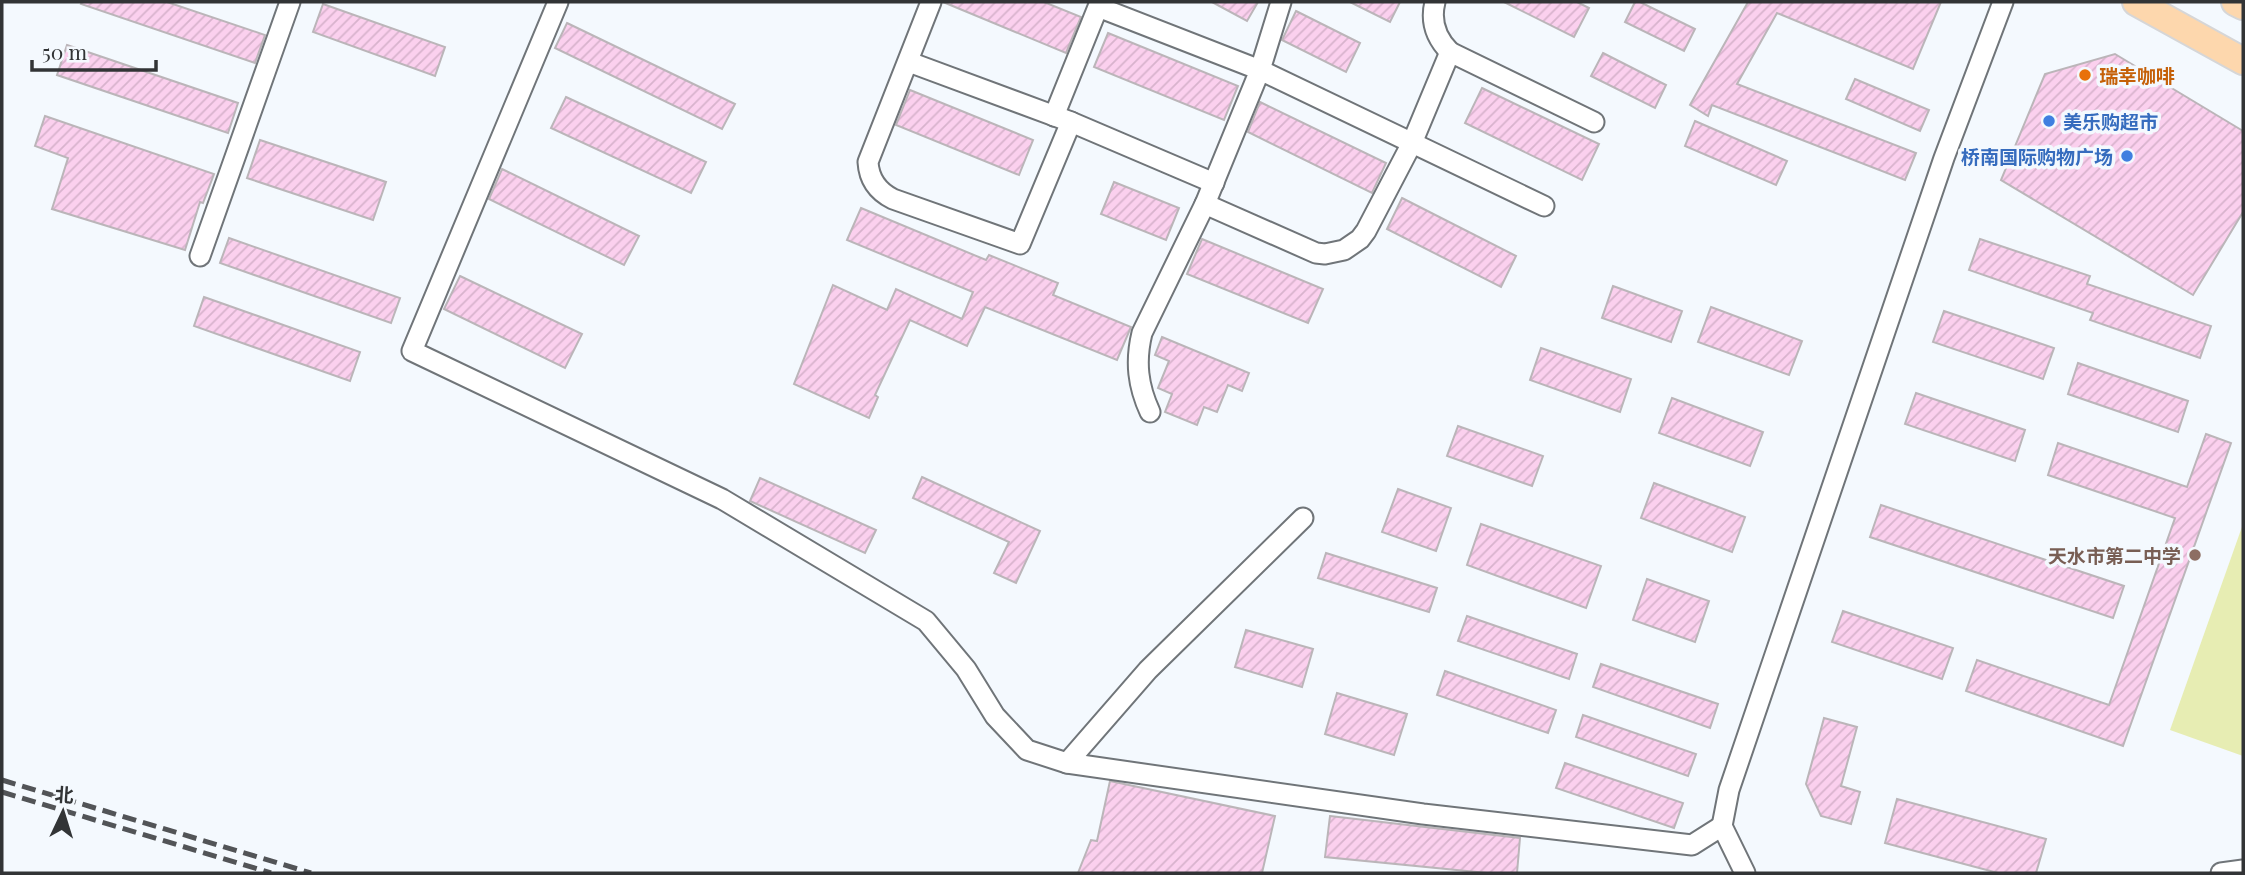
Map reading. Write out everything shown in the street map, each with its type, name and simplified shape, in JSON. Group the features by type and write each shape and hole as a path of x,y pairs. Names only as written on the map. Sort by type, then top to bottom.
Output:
{"main road":[{"path":"2136,2 2243,61"},
{"path":"2235,2 2243,6"}],"street":[{"path":"200,256 290,2"},
{"path":"558,2 412,351 722,499 926,621 966,668 995,716 1027,750 1067,763 1423,814 1692,845 1722,826"},
{"path":"931,2 868,162 875,184 893,199 1020,244 1062,119 1093,4 1260,70 1544,206"},
{"path":"1150,412 1140,387 1138,373 1142,333 1214,183 1260,70 1281,2"},
{"path":"1435,2 1434,27 1450,52 1594,122"},
{"path":"1745,873 1722,826 1729,790 1944,158 2003,2"},
{"path":"1205,204 1307,250 1325,254 1353,246 1366,231 1412,143 1450,52"},
{"path":"909,62 1062,119 1214,183"},
{"path":"1067,763 1148,670 1303,518"},
{"path":"2221,873 2243,870"}],"green space":[{"path":"2243,524 2243,756 2170,730"}],"building":[{"path":"167,2 265,35 255,63 81,4"},
{"path":"943,2 1044,2 1081,17 1066,53"},
{"path":"1212,2 1258,2 1247,21"},
{"path":"1350,2 1400,2 1390,22"},
{"path":"1504,2 1577,2 1589,8 1574,37"},
{"path":"1635,2 1695,29 1684,51 1625,22"},
{"path":"1748,2 1941,2 1913,69 1777,13 1737,84 1916,153 1905,180 1712,105 1708,116 1690,105"},
{"path":"323,4 445,47 435,76 313,32"},
{"path":"1296,11 1360,43 1346,72 1282,40"},
{"path":"567,23 735,104 722,129 555,48"},
{"path":"1108,33 1238,86 1224,120 1094,67"},
{"path":"67,45 238,103 228,133 57,75"},
{"path":"1603,53 1666,85 1655,108 1591,76"},
{"name":"桥南国际购物广场","path":"2115,54 2243,131 2243,212 2193,295 2001,180 2045,74"},
{"path":"1855,79 1929,110 1920,131 1846,99"},
{"path":"1482,88 1599,144 1582,180 1465,123"},
{"path":"910,90 1033,140 1019,175 896,125"},
{"path":"566,97 706,162 691,193 551,128"},
{"path":"1260,102 1386,163 1372,193 1248,132"},
{"path":"45,116 214,174 203,203 200,202 185,250 52,209 68,158 35,146"},
{"path":"1695,121 1787,161 1776,185 1685,146"},
{"path":"260,140 386,182 373,220 247,178"},
{"path":"502,169 639,236 624,265 489,199"},
{"path":"1114,182 1179,208 1166,240 1101,214"},
{"path":"1402,198 1516,256 1501,287 1387,229"},
{"path":"861,208 986,260 989,255 1058,283 1053,295 1131,327 1117,360 985,307 967,346 910,320 875,395 878,397 869,418 794,384 833,285 887,310 896,289 962,319 973,292 847,240"},
{"path":"229,238 400,298 391,323 220,263"},
{"path":"1202,239 1323,289 1308,323 1187,274"},
{"path":"1980,239 2090,276 2087,284 2211,326 2200,358 2090,320 2093,313 1969,270"},
{"path":"460,276 582,334 565,368 444,309"},
{"path":"1613,286 1682,311 1671,342 1602,318"},
{"path":"204,297 360,352 350,381 194,326"},
{"path":"1711,307 1802,341 1789,375 1698,342"},
{"path":"1944,311 2054,348 2043,379 1933,342"},
{"path":"1162,337 1249,373 1242,391 1228,385 1217,412 1204,407 1197,425 1165,412 1172,394 1158,388 1169,361 1155,355"},
{"path":"1541,348 1631,379 1620,412 1530,380"},
{"path":"2078,363 2188,401 2178,432 2068,394"},
{"path":"1916,393 2025,430 2015,461 1905,424"},
{"path":"1672,398 1763,432 1750,466 1659,433"},
{"path":"1458,426 1543,456 1532,486 1447,456"},
{"path":"2206,434 2231,443 2123,746 1966,691 1977,660 2109,705 2175,518 2048,475 2058,443 2187,487"},
{"path":"922,477 1040,531 1016,583 994,573 1009,542 913,498"},
{"path":"760,478 876,530 865,553 750,501"},
{"path":"1654,483 1745,517 1732,552 1641,518"},
{"path":"1398,489 1451,508 1436,551 1382,532"},
{"path":"1881,505 2124,586 2113,618 1870,537"},
{"path":"1481,524 1601,566 1586,608 1467,565"},
{"path":"1326,553 1437,588 1429,612 1318,578"},
{"path":"1647,579 1709,601 1695,642 1633,620"},
{"path":"1843,611 1953,648 1942,679 1832,642"},
{"path":"1467,616 1577,654 1569,679 1458,641"},
{"path":"1246,630 1313,649 1302,687 1235,667"},
{"path":"1601,664 1718,704 1710,728 1593,687"},
{"path":"1445,671 1556,710 1548,733 1437,695"},
{"path":"1337,693 1407,714 1394,755 1325,734"},
{"path":"1583,715 1696,754 1688,776 1576,737"},
{"path":"1824,718 1857,727 1841,786 1860,792 1851,824 1821,816 1806,784"},
{"path":"1565,763 1683,803 1674,828 1556,788"},
{"path":"1110,781 1275,816 1262,873 1078,873 1091,840 1097,841"},
{"path":"1897,799 2046,839 2036,873 1998,873 1885,843"},
{"path":"1330,816 1520,838 1517,873 1487,873 1325,857"}],"railway":[{"path":"2,780 311,873"},
{"path":"2,792 271,873"}],"place":[{"name":"瑞幸咖啡","path":"2085,75"},
{"name":"美乐购超市","path":"2049,121"},
{"name":"桥南国际购物广场","path":"2127,156"},
{"name":"天水市第二中学","path":"2195,555"}]}
